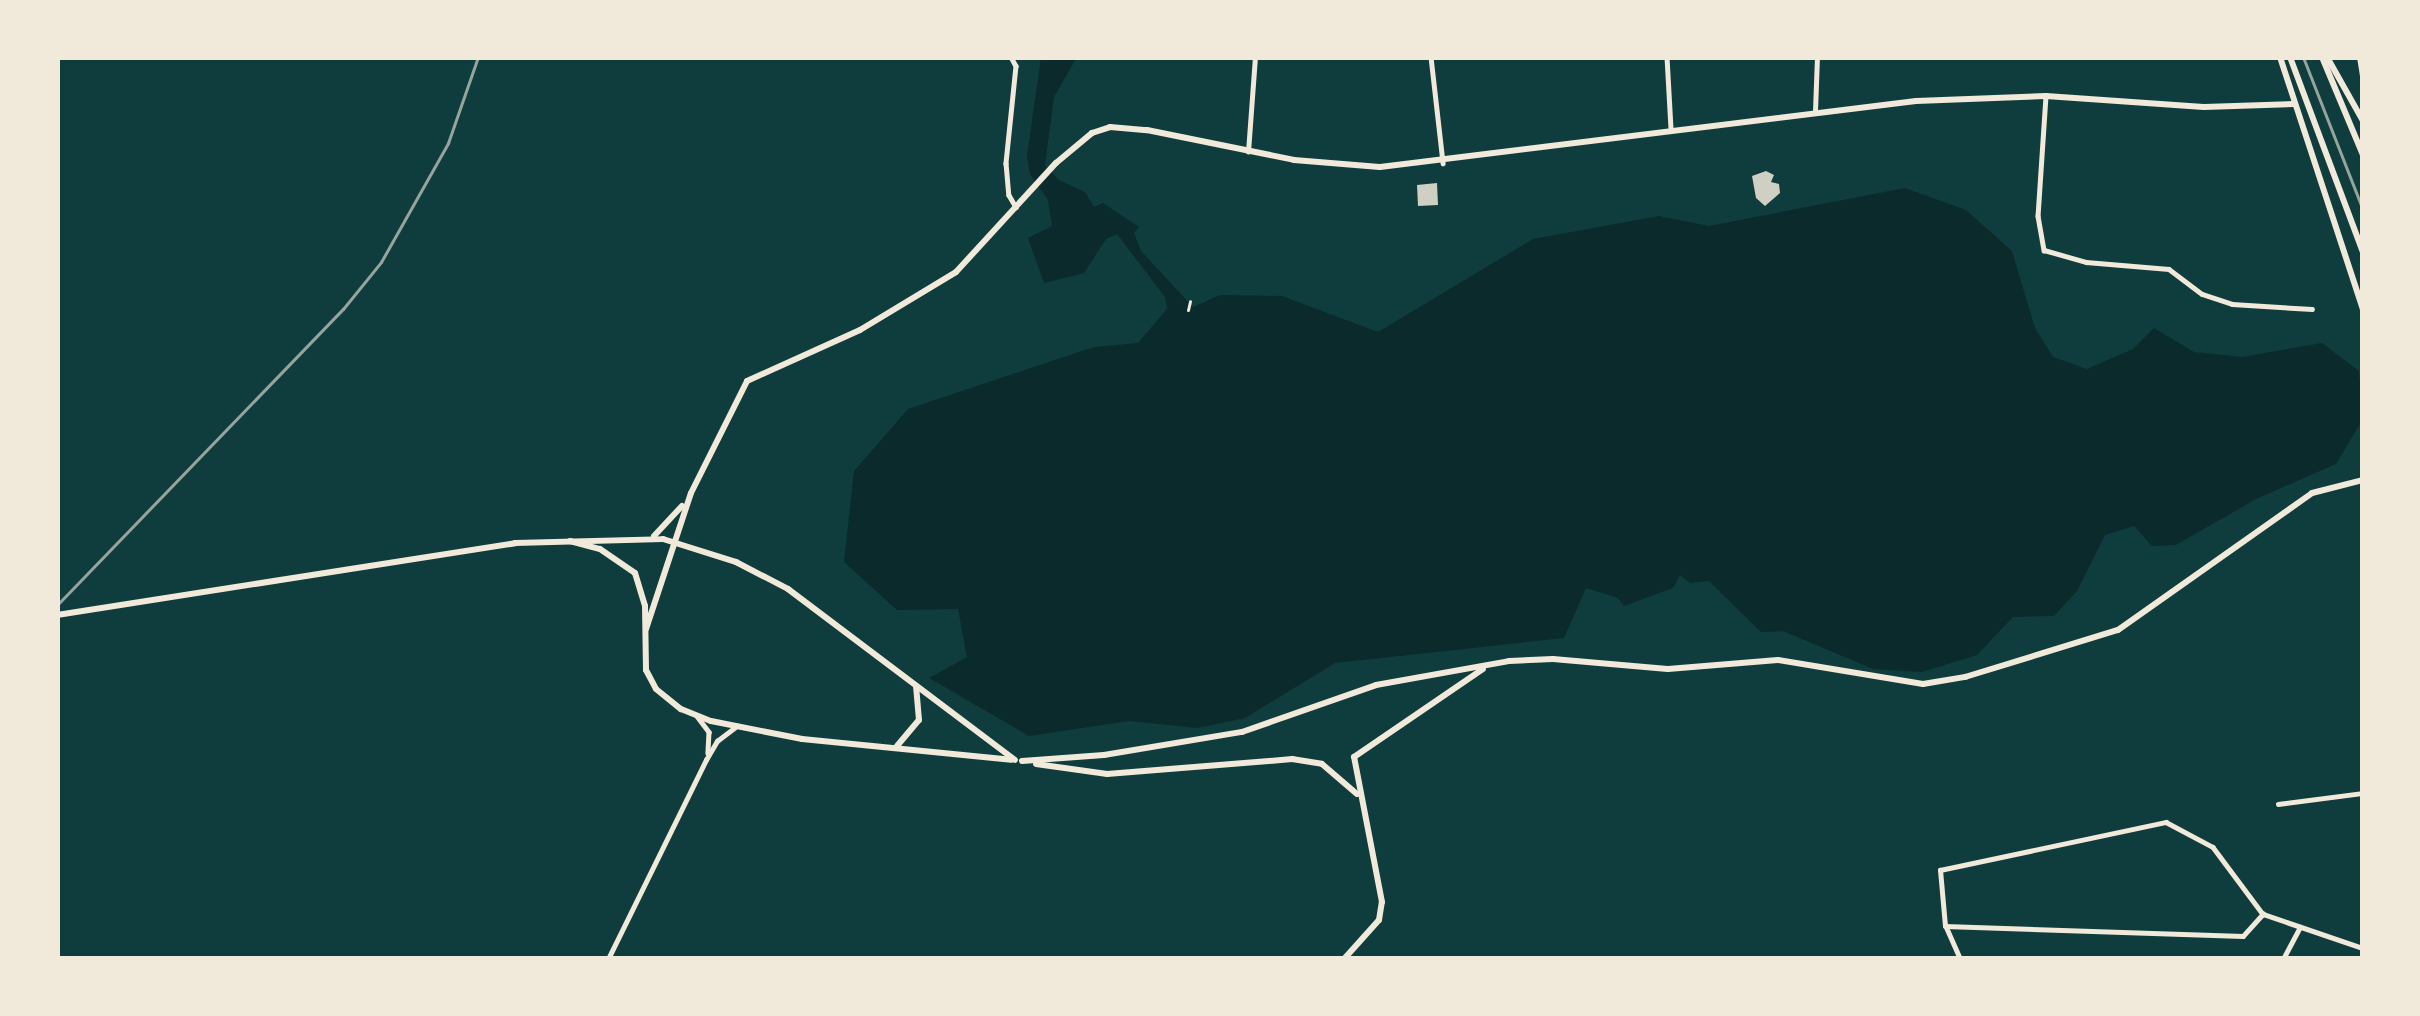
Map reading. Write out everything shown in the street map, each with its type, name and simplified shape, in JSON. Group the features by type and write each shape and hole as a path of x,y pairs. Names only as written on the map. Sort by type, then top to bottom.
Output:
{"street":[{"path":"1011,57 1016,66 1006,163 1009,195 1016,207"},
{"path":"1248,152 1255,57"},
{"path":"1431,57 1443,163"},
{"path":"1666,57 1672,130"},
{"path":"1815,115 1817,57"},
{"path":"2280,57 2363,310"},
{"path":"2290,57 2363,252"},
{"path":"2324,57 2363,121"},
{"path":"2324,57 2363,155"},
{"path":"2360,57 2363,77"},
{"path":"2046,96 2038,203 2044,250 2086,262 2170,269 2202,294 2232,304 2312,309"},
{"path":"646,628 691,494 747,381 922,297 956,272 1079,141 1110,127 1248,152 1380,167 1443,163 1916,101 2046,96 2204,107 2294,104"},
{"path":"57,615 408,559 566,540 672,541 736,562 788,589 1019,761 1104,755 1241,732 1376,686 1509,661 1553,659 1668,669 1778,660 1923,684 1965,676 2118,630 2312,494 2363,480"},
{"path":"651,538 691,494"},
{"path":"566,540 600,549 629,566 644,592 644,658 651,681 666,700 697,716 736,726 1107,774 1292,759 1322,764 1358,794"},
{"path":"1344,959 1378,920 1382,902 1354,757 1367,743 1478,671 1509,661"},
{"path":"894,748 919,720 916,686"},
{"path":"697,716 710,732 706,760"},
{"path":"608,959 706,760 723,734 736,726"},
{"path":"2278,804 2363,793"},
{"path":"1960,959 1945,926 1940,870 2166,822 2213,847 2263,914 2363,948"},
{"path":"1945,926 2243,936 2263,914"},
{"path":"2283,959 2300,926"}],"path":[{"path":"1188,310 1190,301"}],"water":[{"path":"1041,57 1077,57 1054,97 1045,165 1059,180 1085,192 1094,207 1103,203 1139,227 1134,233 1141,251 1193,307 1220,295 1282,296 1378,332 1533,239 1659,216 1709,226 1905,188 1966,210 2012,251 2035,328 2053,357 2087,369 2133,349 2154,328 2194,352 2242,357 2322,343 2359,371 2363,419 2336,464 2256,499 2176,545 2152,546 2134,526 2105,535 2077,591 2054,616 2013,617 1977,655 1922,672 1873,669 1783,631 1761,632 1709,581 1690,583 1680,575 1673,588 1624,606 1618,598 1586,588 1564,638 1335,663 1245,718 1198,728 1129,721 1029,736 929,678 967,657 958,609 897,610 844,562 854,471 908,409 1094,347 1138,343 1167,309 1165,297 1117,234 1106,239 1084,273 1044,283 1028,238 1052,226 1048,200 1030,174 1027,156"}],"building":[{"path":"1766,171 1774,175 1771,182 1779,184 1780,193 1765,206 1756,198 1752,176"},
{"path":"1437,183 1438,205 1418,206 1417,185"}],"tram line":[{"path":"2303,57 2363,210"}],"railway":[{"path":"57,605 343,309 381,262 448,143 478,57"}]}
